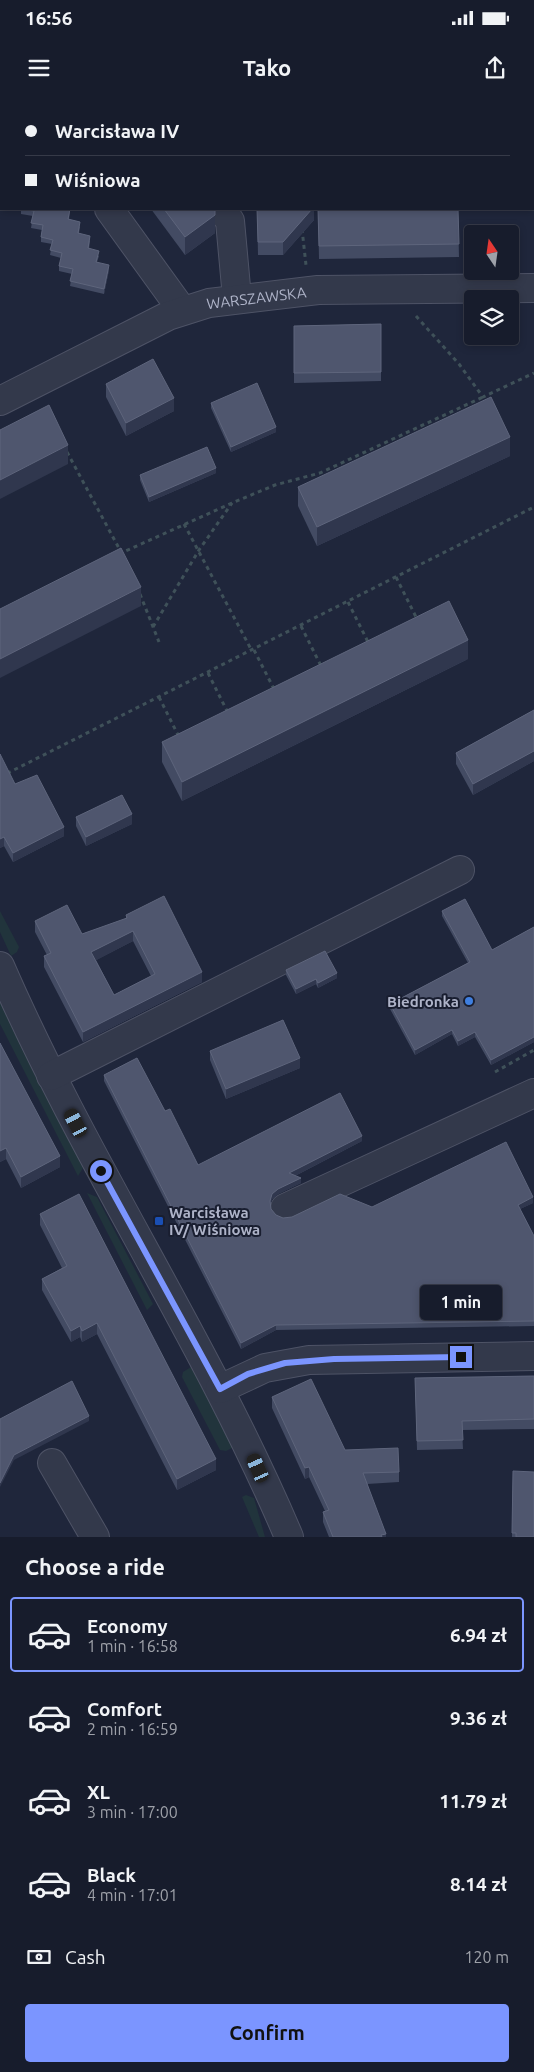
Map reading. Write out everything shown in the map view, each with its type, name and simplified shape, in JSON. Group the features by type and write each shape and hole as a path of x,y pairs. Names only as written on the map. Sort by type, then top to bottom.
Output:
{"street":[{"path":"110,210 182,310"},
{"path":"223,210 230,221 237,298"},
{"name":"WARSZAWSKA","path":"0,401 182,310 237,298 318,290 534,288"},
{"path":"51,1076 460,870"},
{"path":"0,966 51,1076 139,1244 220,1389 250,1450 288,1537"},
{"path":"285,1208 534,1093"},
{"path":"220,1389 265,1368 309,1360 534,1356"},
{"path":"52,1463 95,1537"}],"path":[{"path":"302,228 307,275"},
{"path":"412,312 459,364 483,397"},
{"path":"111,557 232,502 275,486 320,473 534,373"},
{"path":"67,451 123,562"},
{"path":"153,627 199,550 232,502"},
{"path":"0,777 534,507"},
{"path":"184,524 276,694"},
{"path":"396,577 419,624"},
{"path":"136,588 159,642"},
{"path":"348,602 372,648"},
{"path":"301,626 324,670"},
{"path":"208,673 230,717"},
{"path":"159,697 181,741"},
{"path":"495,1072 534,1050"}],"shaded area":[{"path":"0,911 19,947 17,952 11,956 0,932"},
{"path":"0,1000 83,1168 78,1176 0,1024"},
{"path":"87,1193 97,1197 153,1304 147,1310"},
{"path":"191,1367 234,1447 226,1451 220,1450 182,1377 183,1372"},
{"path":"246,1495 254,1498 265,1537 259,1537 242,1497"}],"building":[{"path":"28,210 70,210 68,219 80,222 78,233 90,236 88,248 99,251 96,262 109,265 104,289 70,281 73,269 59,266 62,253 50,250 53,240 41,237 43,225 31,223 34,211"},
{"path":"165,210 215,210 215,215 185,237"},
{"path":"257,210 311,210 283,242 258,242"},
{"path":"318,210 458,210 459,244 319,246"},
{"path":"381,324 381,372 294,373 294,326"},
{"path":"153,359 174,398 126,423 106,384"},
{"path":"257,383 276,427 231,447 211,403"},
{"path":"491,397 510,437 317,527 298,487"},
{"path":"49,405 68,445 0,480 0,430"},
{"path":"207,447 216,468 149,497 140,475"},
{"path":"121,548 141,587 0,659 0,609"},
{"path":"449,601 468,640 182,782 162,742"},
{"path":"534,710 534,751 473,784 456,753"},
{"path":"0,754 15,784 37,775 64,827 13,853 4,837 0,839"},
{"path":"122,795 132,814 86,837 76,817"},
{"path":"164,896 202,972 83,1032 44,956 51,953 35,921 67,905 82,934 127,918 126,915","holes":["133,931 155,974 114,995 91,952"]},
{"name":"Biedronka","path":"465,899 492,950 534,927 534,1037 491,1060 475,1032 458,1041 452,1030 415,1050 390,1004 470,962 442,911"},
{"path":"325,951 337,973 318,983 316,979 296,989 286,970"},
{"path":"283,1020 300,1058 226,1089 210,1051"},
{"path":"0,1043 60,1156 21,1177 6,1148 0,1151"},
{"path":"137,1058 165,1111 170,1109 198,1165 340,1093 362,1136 289,1173 301,1178 278,1189 272,1194 270,1201 271,1209 276,1215 283,1218 292,1217 340,1194 372,1207 506,1142 533,1197 518,1205 534,1236 534,1321 276,1325 241,1343 104,1075"},
{"path":"79,1194 216,1459 177,1479 97,1323 82,1331 80,1326 71,1331 42,1279 67,1266 40,1214"},
{"path":"534,1376 534,1419 462,1421 463,1440 417,1441 415,1378"},
{"path":"311,1379 345,1450 398,1448 399,1472 363,1473 386,1534 381,1535 382,1537 333,1537 323,1512 329,1510 309,1467 305,1468 272,1397"},
{"path":"72,1381 89,1416 14,1455 0,1483 0,1419"},
{"path":"513,1471 534,1472 534,1537 516,1537 516,1533 512,1533"}],"place":[{"name":"Biedronka","path":"469,1001"},
{"name":"Warcisława IV/ Wiśniowa","path":"159,1221"}],"route":[{"path":"101,1171 198,1353 220,1389 248,1374 285,1363 334,1359 461,1357"}]}
